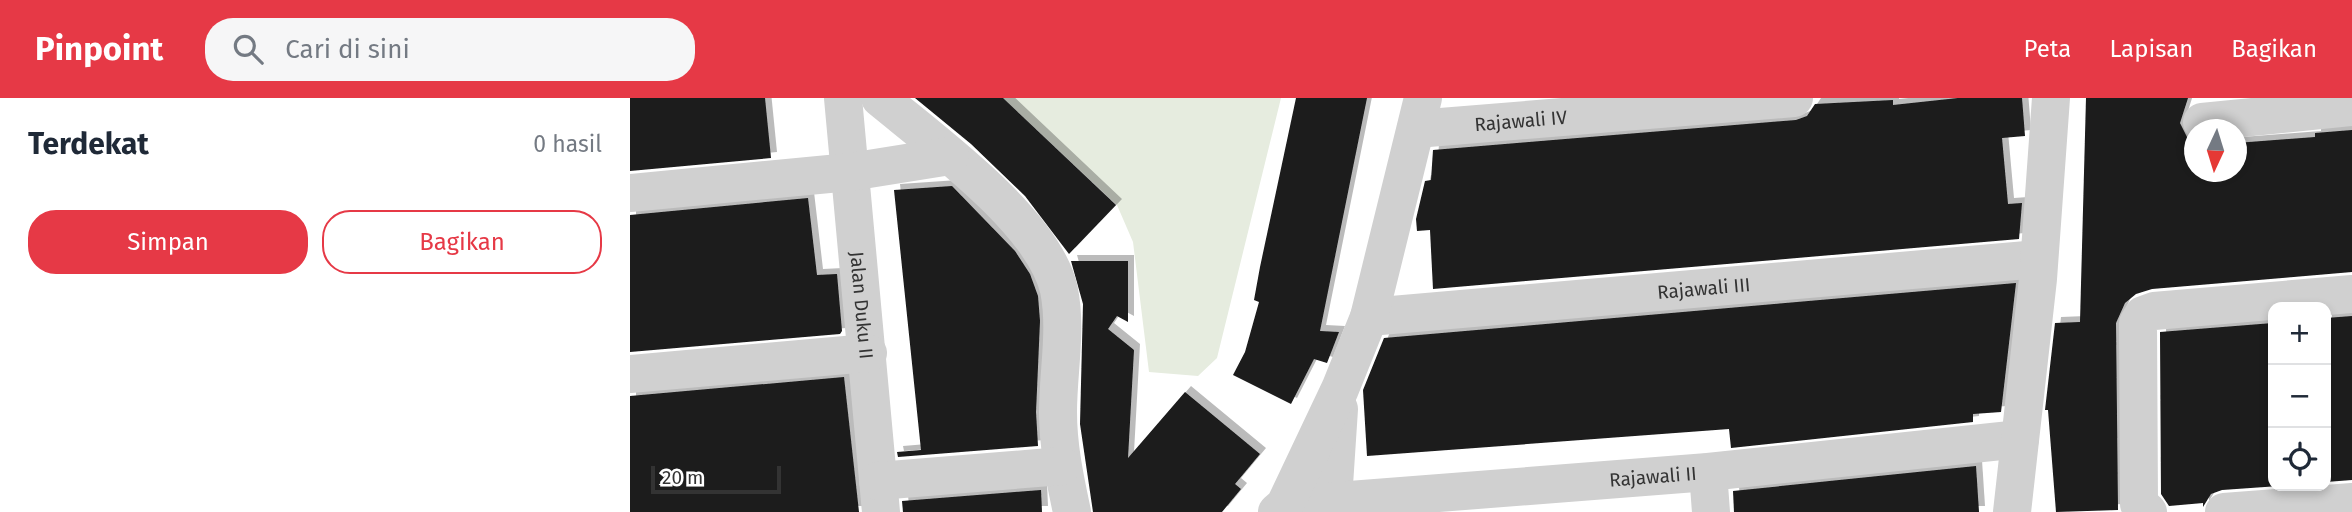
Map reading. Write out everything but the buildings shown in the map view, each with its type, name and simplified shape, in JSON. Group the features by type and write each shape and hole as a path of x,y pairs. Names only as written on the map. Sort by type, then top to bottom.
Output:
{"street":[{"name":"Jalan Duku II","path":"843,98 880,496"},
{"path":"880,98 989,191 1037,243 1058,289 1062,330 1058,412 1072,497 880,496"},
{"name":"Rajawali IV","path":"1419,114 1794,98"},
{"path":"2012,512 2039,259 2052,98"},
{"path":"2217,119 2284,106 2352,107"},
{"path":"1283,510 1340,389 1369,317 1419,114"},
{"path":"630,192 850,172 950,156"},
{"name":"Rajawali III","path":"1369,317 2039,259"},
{"path":"2148,512 2139,504 2137,323 2143,315 2154,311 2352,294"},
{"path":"630,374 868,353"},
{"path":"1334,500 1340,389"},
{"name":"Rajawali II","path":"1283,510 1334,500 1708,472 2020,439"},
{"path":"1708,472 1711,512"},
{"path":"2224,512 2352,502"}],"shaded area":[{"path":"1003,98 1281,98 1217,358 1198,376 1149,372 1133,242 1117,205"}]}
